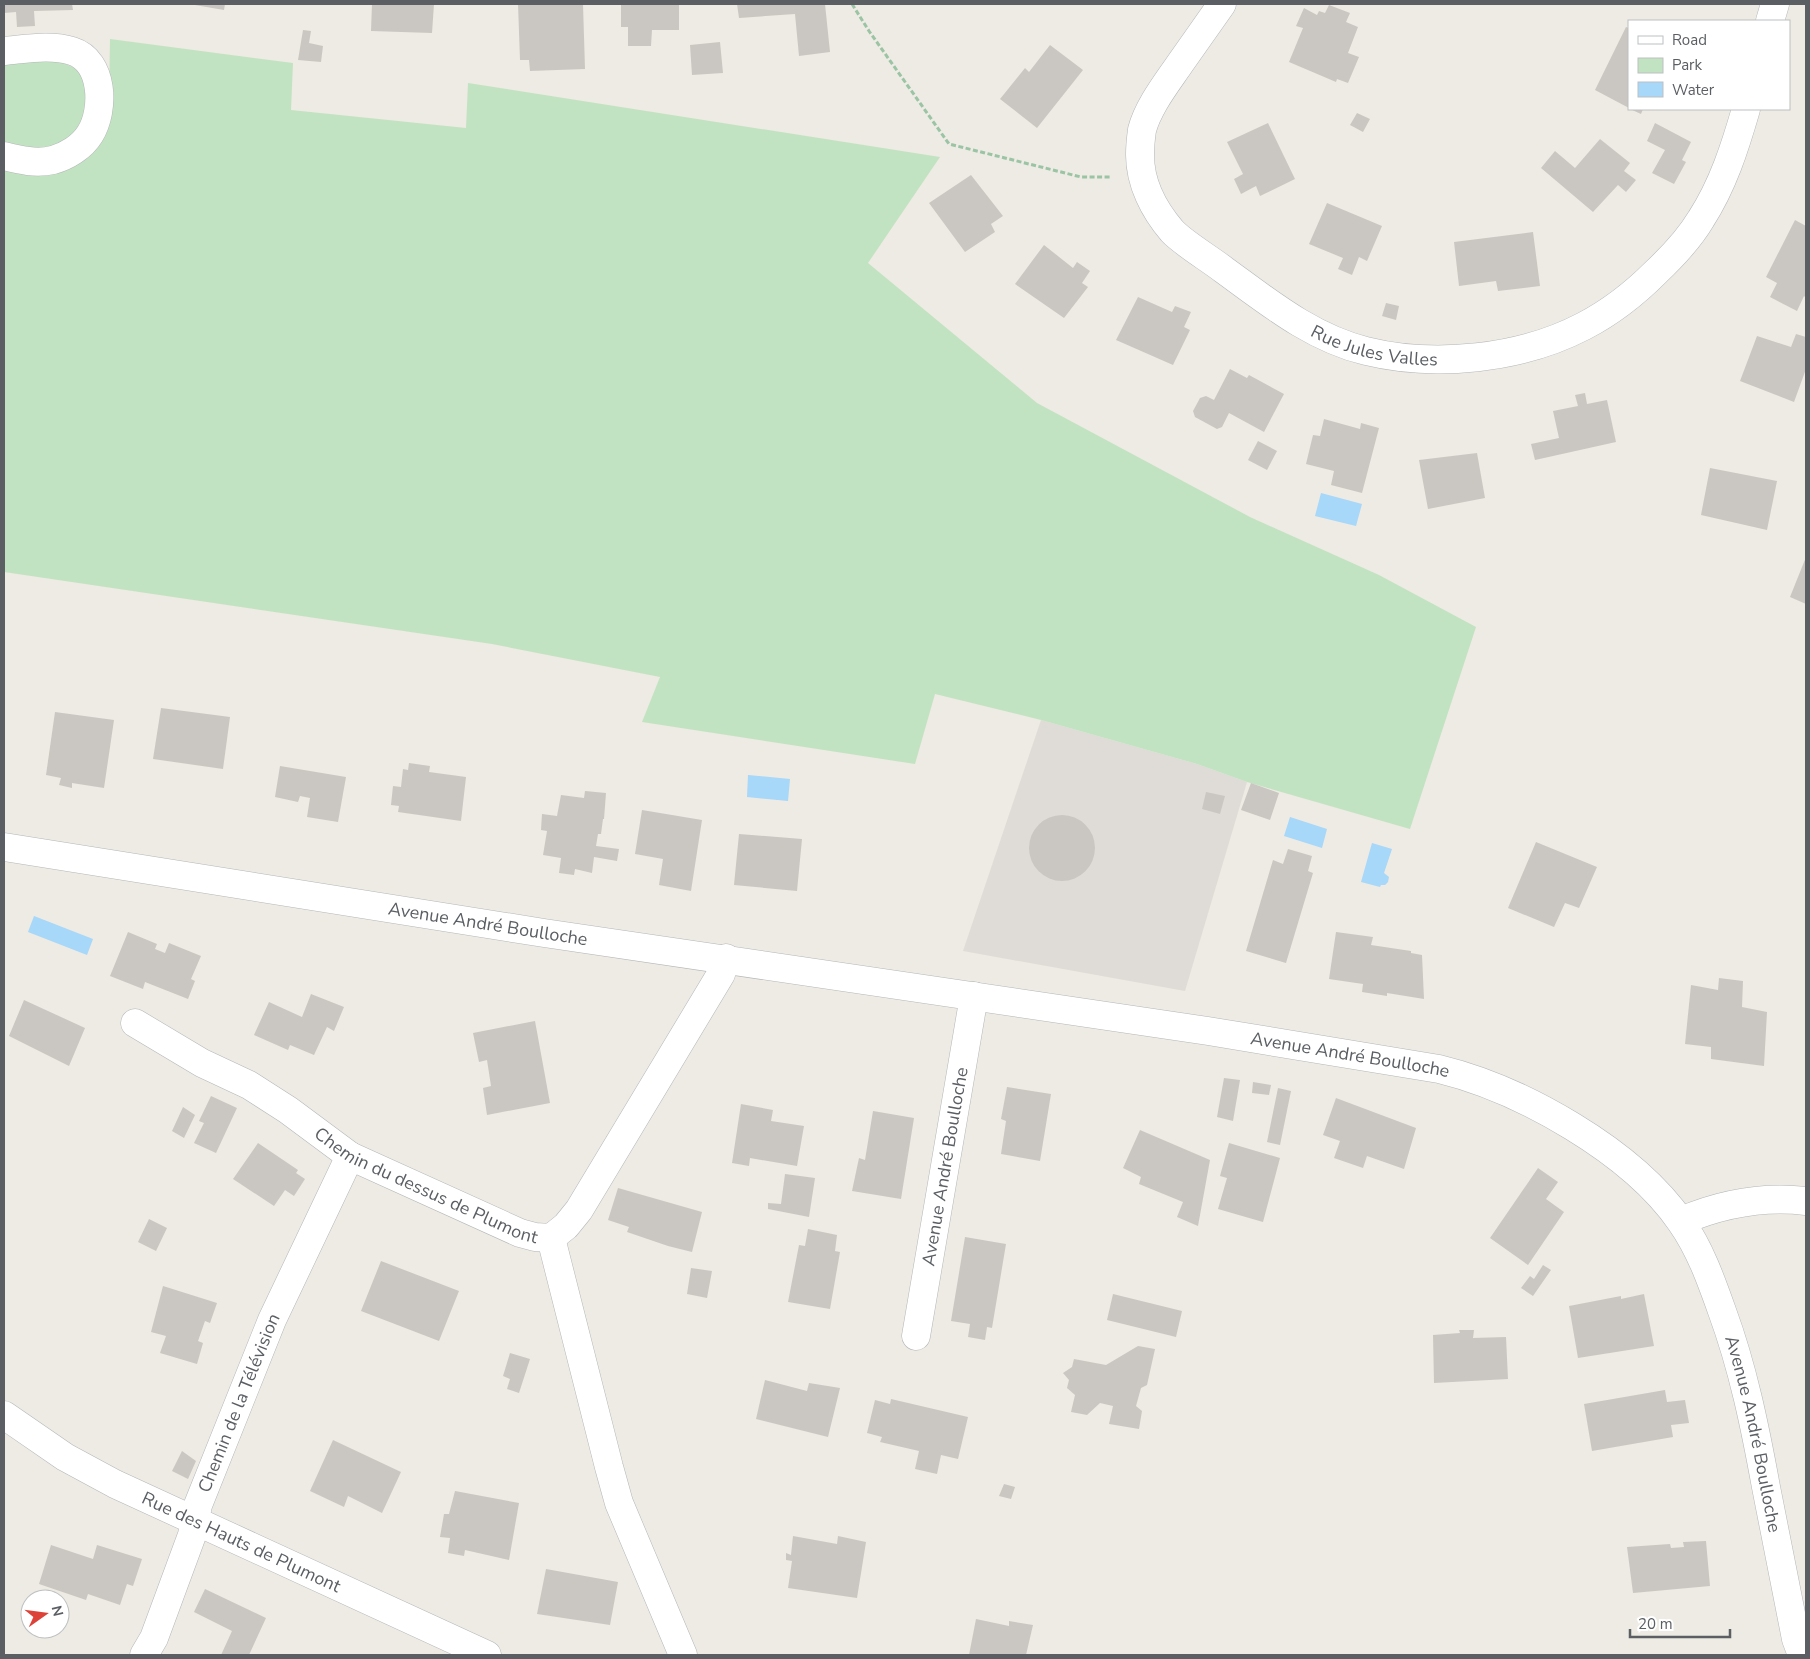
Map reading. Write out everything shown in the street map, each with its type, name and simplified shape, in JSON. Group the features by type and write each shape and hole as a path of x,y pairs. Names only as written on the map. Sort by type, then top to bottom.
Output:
{"street":[{"name":"Rue Jules Valles","path":"1222,4 1154,104 1143,129 1140,154 1142,178 1154,206 1173,232 1292,319 1328,337 1364,351 1398,356 1450,359 1498,354 1554,339 1583,327 1640,288 1674,255 1701,220 1734,153 1746,110"},
{"path":"1770,20 1775,4"},
{"path":"4,51 52,47 73,51 86,60 95,74 99,92 99,105 97,118 90,134 79,147 68,153 53,160 39,162 4,156"},
{"name":"Avenue André Boulloche","path":"4,847 534,931 1218,1032 1388,1060 1466,1076 1528,1102 1560,1119 1592,1140 1650,1185 1681,1221 1708,1269 1731,1334 1749,1400 1796,1639 1802,1655"},
{"path":"551,1238 566,1226 578,1210 721,974 726,958"},
{"name":"Avenue André Boulloche","path":"916,1336 974,996"},
{"name":"Chemin du dessus de Plumont","path":"135,1024 202,1063 249,1085 288,1110 350,1156 520,1233 535,1237 551,1238 609,1467 620,1503 683,1655"},
{"name":"Chemin de la Télévision","path":"144,1655 157,1629 192,1536 198,1505 272,1320 350,1156"},
{"path":"1681,1221 1708,1210 1745,1202 1788,1199 1806,1201"},
{"name":"Rue des Hauts de Plumont","path":"4,1415 65,1457 115,1484 487,1655"}],"path":[{"path":"852,4 949,144 1081,177 1142,178"}],"shaded area":[{"path":"1041,720 1197,764 1247,782 1185,991 963,951"}],"green space":[{"path":"110,39 293,63 291,110 466,128 468,83 940,157 868,263 1037,403 1250,517 1379,575 1476,627 1410,829 1247,782 1197,764 1041,720 935,694 915,764 642,722 660,677 492,644 4,572 4,169 69,167 88,158 104,133 109,103"},
{"path":"36,60 61,62 77,69 87,85 86,120 75,135 49,149 4,147 4,62"}],"water":[{"path":"1321,493 1362,504 1356,526 1315,516"},
{"path":"748,775 790,779 788,801 747,797"},
{"path":"1290,817 1327,829 1322,848 1284,836"},
{"path":"1372,843 1392,849 1384,873 1389,877 1388,882 1380,887 1361,882"},
{"path":"34,916 93,939 87,955 28,932"}],"building":[{"path":"4,4 72,4 73,10 34,11 35,26 17,27 16,12 4,13"},
{"path":"189,4 225,4 224,10"},
{"path":"372,4 434,4 432,33 371,31"},
{"path":"518,4 583,4 585,69 530,71 529,60 520,60"},
{"path":"621,4 679,4 679,30 652,30 651,46 628,46 628,27 621,27"},
{"path":"737,4 825,4 830,52 799,56 795,14 739,18"},
{"path":"1329,5 1350,13 1346,22 1358,27 1348,53 1359,57 1348,83 1337,79 1336,82 1289,62 1303,28 1296,26 1304,8 1317,15 1319,11 1325,13"},
{"path":"1626,27 1628,28 1628,107 1595,90"},
{"path":"303,30 311,31 309,43 323,46 321,62 298,60"},
{"path":"720,42 723,73 692,75 690,45"},
{"path":"1050,45 1083,70 1037,128 1000,99 1025,68 1029,72"},
{"path":"1632,110 1643,110 1641,114"},
{"path":"1357,113 1370,119 1363,132 1350,125"},
{"path":"1268,123 1295,179 1260,196 1256,186 1241,194 1234,179 1243,174 1227,142"},
{"path":"1655,123 1691,142 1682,160 1686,162 1674,184 1652,173 1665,150 1647,141"},
{"path":"1600,139 1630,163 1624,171 1636,180 1626,192 1618,185 1593,212 1541,168 1555,151 1575,168"},
{"path":"971,175 1003,216 991,224 995,232 965,252 929,203"},
{"path":"1327,203 1382,226 1367,261 1359,257 1352,275 1338,269 1343,258 1309,244"},
{"path":"1795,220 1806,226 1806,298 1804,296 1797,311 1770,297 1777,283 1766,277"},
{"path":"1533,232 1540,286 1498,291 1496,281 1459,286 1454,242"},
{"path":"1044,245 1073,268 1077,262 1090,271 1082,283 1088,287 1064,318 1015,284"},
{"path":"1138,297 1172,312 1175,306 1191,312 1184,327 1190,330 1173,365 1116,340"},
{"path":"1386,303 1399,306 1396,320 1382,316"},
{"path":"1796,334 1806,337 1806,369 1794,402 1740,381 1757,336 1791,347"},
{"path":"1230,369 1247,378 1249,375 1284,394 1264,432 1229,413 1222,427 1217,429 1195,417 1193,411 1200,398 1206,396 1214,400"},
{"path":"1585,393 1587,404 1607,400 1616,442 1535,460 1531,444 1559,438 1553,411 1578,406 1575,395"},
{"path":"1324,419 1360,429 1361,423 1379,428 1362,493 1331,485 1334,471 1306,464 1313,435 1320,436"},
{"path":"1258,441 1277,451 1267,470 1248,460"},
{"path":"1477,453 1485,498 1428,509 1419,460"},
{"path":"1710,468 1777,481 1767,530 1701,515"},
{"path":"1806,557 1806,604 1790,597"},
{"path":"161,708 230,717 223,769 153,759"},
{"path":"55,712 114,720 104,788 72,783 72,788 59,785 61,778 46,775"},
{"path":"409,763 430,766 429,772 466,777 461,821 398,812 399,806 391,805 393,786 401,787 403,769 408,770"},
{"path":"280,766 346,777 338,822 307,817 310,798 300,796 298,802 275,797"},
{"path":"1251,783 1279,793 1270,820 1241,810"},
{"path":"585,791 606,793 604,819 596,846 619,849 617,861 594,857 592,873 575,869 574,875 559,873 561,858 543,855 547,831 541,830 542,814 557,816 561,795 584,798"},
{"path":"1206,792 1225,796 1220,814 1202,809"},
{"path":"642,810 702,820 691,891 659,885 663,859 635,854"},
{"path":"1062,815 1075,818 1085,825 1092,835 1095,848 1092,861 1085,871 1075,878 1062,881 1049,878 1039,871 1032,861 1029,848 1032,835 1039,825 1049,818"},
{"path":"739,834 802,839 797,891 734,885"},
{"path":"1536,842 1597,867 1579,908 1565,903 1554,927 1508,908"},
{"path":"1288,849 1312,856 1308,871 1313,873 1286,963 1246,951 1273,860 1283,864"},
{"path":"128,932 157,944 155,949 165,953 169,943 201,956 191,979 195,981 188,999 145,982 143,989 110,976"},
{"path":"1336,932 1373,937 1371,945 1411,951 1411,953 1422,955 1424,999 1387,993 1387,996 1362,992 1363,984 1329,979"},
{"path":"1719,978 1743,981 1742,1007 1767,1012 1764,1066 1711,1059 1711,1047 1685,1044 1691,985 1718,990"},
{"path":"311,994 344,1007 334,1031 327,1027 314,1055 290,1045 288,1050 254,1035 269,1002 302,1017"},
{"path":"24,1000 85,1028 69,1066 9,1036"},
{"path":"535,1021 550,1103 487,1115 483,1088 491,1086 487,1060 479,1062 473,1033"},
{"path":"1224,1078 1240,1080 1233,1121 1217,1117"},
{"path":"1253,1082 1271,1085 1269,1095 1252,1093"},
{"path":"1007,1087 1051,1094 1040,1161 1001,1154 1006,1121 1001,1119"},
{"path":"1278,1088 1291,1091 1280,1145 1267,1142"},
{"path":"211,1096 237,1108 216,1153 194,1143 204,1123 199,1121"},
{"path":"1336,1098 1416,1128 1404,1169 1367,1156 1363,1168 1334,1158 1340,1141 1323,1135"},
{"path":"741,1104 773,1110 771,1121 804,1126 797,1166 750,1158 749,1166 732,1163"},
{"path":"183,1107 195,1115 184,1138 172,1131"},
{"path":"873,1111 914,1118 901,1199 852,1191 859,1158 865,1160"},
{"path":"1140,1130 1210,1160 1198,1226 1177,1217 1183,1202 1139,1184 1141,1177 1123,1168"},
{"path":"258,1143 298,1170 296,1173 305,1179 294,1196 285,1190 274,1206 233,1179"},
{"path":"1229,1143 1280,1158 1263,1222 1218,1209 1227,1178 1220,1176"},
{"path":"1538,1168 1558,1182 1546,1199 1564,1212 1528,1265 1490,1238"},
{"path":"785,1174 815,1178 809,1217 768,1209 768,1203 781,1204"},
{"path":"618,1188 702,1212 692,1252 627,1232 629,1227 608,1220"},
{"path":"149,1219 167,1228 156,1251 138,1242"},
{"path":"808,1229 837,1235 835,1251 840,1252 830,1309 788,1302 799,1245 805,1246"},
{"path":"965,1237 1006,1244 992,1328 987,1327 985,1340 968,1337 970,1324 951,1321"},
{"path":"381,1261 459,1291 439,1341 361,1311"},
{"path":"1543,1265 1551,1270 1533,1296 1521,1288 1530,1276 1534,1279"},
{"path":"691,1268 712,1271 707,1298 687,1294"},
{"path":"163,1286 217,1303 210,1323 205,1321 198,1341 203,1343 197,1364 160,1353 166,1336 151,1332"},
{"path":"1113,1294 1182,1311 1176,1337 1107,1320"},
{"path":"1644,1294 1654,1346 1578,1358 1569,1306 1621,1296 1621,1299"},
{"path":"1459,1330 1474,1330 1473,1338 1506,1337 1508,1379 1434,1383 1433,1335 1460,1333"},
{"path":"1138,1346 1155,1349 1147,1385 1141,1388 1136,1406 1142,1411 1139,1429 1109,1424 1113,1406 1100,1403 1087,1415 1071,1412 1075,1395 1067,1388 1069,1380 1063,1373 1072,1367 1074,1359 1106,1365"},
{"path":"510,1353 530,1359 519,1393 507,1389 510,1379 503,1376"},
{"path":"765,1380 807,1391 809,1383 840,1388 828,1437 756,1419"},
{"path":"1665,1390 1667,1402 1685,1400 1689,1423 1671,1425 1673,1437 1592,1451 1584,1404"},
{"path":"891,1399 968,1417 958,1459 941,1455 937,1474 915,1469 919,1451 880,1442 882,1437 867,1433 875,1400 890,1404"},
{"path":"333,1440 401,1472 382,1513 348,1496 344,1507 310,1491"},
{"path":"182,1451 196,1461 188,1479 172,1471"},
{"path":"1004,1484 1015,1487 1011,1499 999,1496"},
{"path":"455,1491 519,1503 509,1560 465,1550 464,1556 448,1553 450,1538 440,1537 444,1514 449,1514"},
{"path":"793,1536 837,1544 838,1536 866,1542 857,1598 788,1588 792,1561 786,1560 786,1553 791,1555"},
{"path":"1706,1541 1710,1586 1633,1593 1627,1547 1670,1544 1671,1548 1684,1547 1683,1542"},
{"path":"51,1545 93,1559 97,1545 142,1559 133,1586 127,1584 120,1605 88,1594 86,1600 70,1595 70,1589 54,1589 39,1584"},
{"path":"546,1569 618,1582 610,1625 537,1614"},
{"path":"205,1589 266,1618 249,1655 221,1655 232,1631 194,1612"},
{"path":"976,1619 1009,1626 1009,1621 1033,1625 1026,1655 969,1655"}]}
